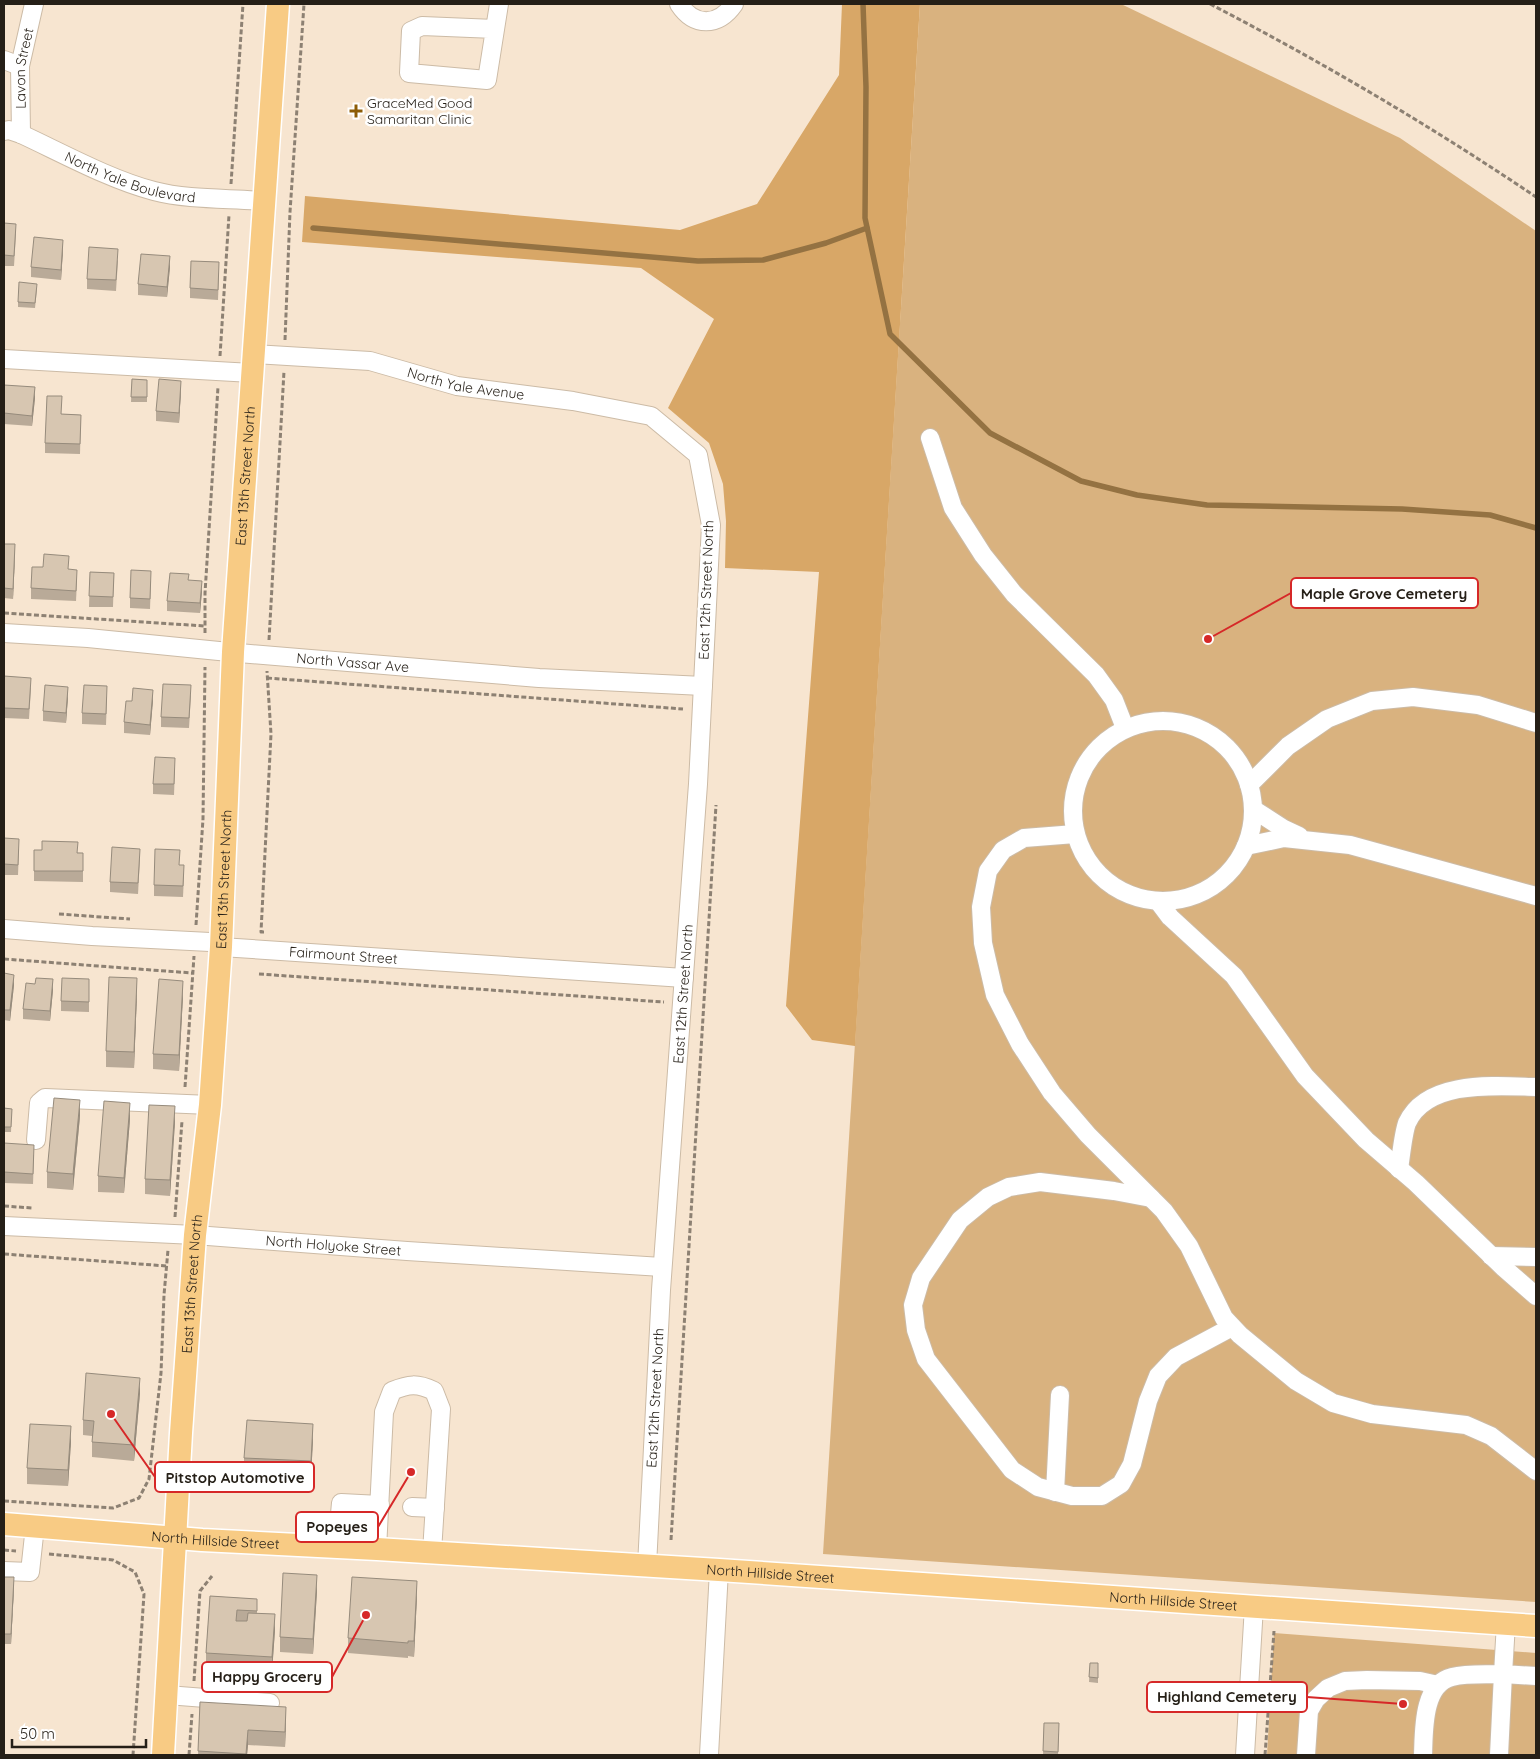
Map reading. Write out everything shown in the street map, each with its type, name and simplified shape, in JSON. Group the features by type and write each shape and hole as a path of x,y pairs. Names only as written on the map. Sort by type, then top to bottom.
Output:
{"main road":[{"name":"East 13th Street North","path":"163,1755 181,1433 195,1235 210,1105 222,947 234,652 252,363 278,4"},
{"name":"North Hillside Street","path":"4,1524 176,1538 377,1548 719,1570 1536,1626"}],"street":[{"path":"495,29 422,26 411,31 409,73 487,80 499,4"},
{"path":"679,4 694,19 706,22 718,19 728,13 734,4"},
{"name":"Lavon Street","path":"12,132 12,63 32,6"},
{"name":"North Yale Boulevard","path":"12,132 122,180 154,191 176,195 264,201"},
{"name":"North Yale Avenue","path":"4,359 219,371 284,356 370,361 456,386 573,401 651,416 673,435"},
{"name":"East 12th Street North","path":"647,1566 662,1268 698,784 710,525 698,455 673,435"},
{"path":"930,438 953,508 982,555 1014,594 1096,675 1114,700 1125,728"},
{"name":"North Vassar Ave","path":"4,633 88,638 539,678 703,686"},
{"path":"1249,785 1288,746 1327,719 1372,701 1413,697 1478,705 1536,723"},
{"path":"1152,720 1181,722 1208,732 1230,750 1246,774 1253,802 1251,831 1246,846 1241,858 1222,880 1198,895 1170,902 1139,899 1110,885 1088,863 1075,834 1072,802 1081,772 1099,746 1125,728 1152,720"},
{"path":"1253,809 1284,829 1306,839"},
{"path":"1075,834 1024,838 1003,850 988,871 980,907 983,943 995,995 1020,1044 1052,1094 1088,1135 1164,1211 1189,1246 1224,1318 1296,1382 1332,1402 1372,1414 1466,1425 1491,1436 1536,1471"},
{"path":"1246,846 1284,838 1350,845 1536,896"},
{"path":"1158,901 1170,918 1234,976 1305,1076 1366,1140 1400,1169 1536,1296"},
{"name":"Fairmount Street","path":"4,929 210,942 222,947 684,978"},
{"path":"1400,1169 1407,1124 1419,1107 1442,1093 1466,1088 1491,1086 1536,1087"},
{"path":"36,1140 39,1103 44,1098 210,1105"},
{"path":"1151,1198 1114,1190 1040,1182 1009,1187 988,1197 960,1220 921,1278 913,1305 916,1330 926,1359 1012,1470 1038,1487 1055,1492 1072,1496 1102,1496 1121,1484 1132,1464 1148,1401 1158,1376 1176,1357 1232,1327"},
{"name":"North Holyoke Street","path":"4,1226 195,1235 662,1268"},
{"path":"1491,1256 1536,1257"},
{"path":"377,1548 384,1412 392,1391 407,1385 422,1386 434,1391 441,1409 432,1552"},
{"path":"1055,1492 1060,1394"},
{"path":"337,1547 341,1503 380,1505"},
{"path":"412,1507 435,1508"},
{"path":"4,1571 30,1572 35,1526"},
{"path":"708,1755 719,1570"},
{"path":"1245,1755 1254,1606"},
{"path":"1499,1755 1506,1624"},
{"path":"1423,1755 1425,1719 1430,1698 1438,1685 1451,1677 1503,1674 1536,1676"},
{"path":"1306,1755 1309,1711 1316,1699 1328,1688 1345,1681 1367,1680 1420,1682 1438,1685"},
{"path":"166,1695 270,1703"}],"path":[{"path":"4,1502 113,1508 140,1498 150,1479 161,1373 164,1295 170,1234 174,1218 184,1104 203,819 206,593 243,4"},
{"path":"261,932 271,734 266,678 290,212 304,4"},
{"path":"1210,4 1293,47 1382,98 1483,161 1536,197"},
{"path":"4,613 205,626"},
{"path":"266,678 683,708"},
{"path":"670,1540 716,805"},
{"path":"52,914 139,919"},
{"path":"187,922 196,923"},
{"path":"4,959 192,973"},
{"path":"258,974 664,1002"},
{"path":"4,1254 167,1266"},
{"path":"4,1550 114,1560 135,1572 144,1594 132,1755"},
{"path":"189,1755 200,1591 212,1576"},
{"path":"1265,1755 1274,1631"}],"shaded area":[{"path":"842,4 920,4 855,1046 812,1040 786,1006 819,572 725,568 726,521 723,484 709,443 668,408 714,319 641,268 302,242 305,196 680,230 757,204 839,75"},
{"path":"920,4 1121,4 1400,138 1536,231 1536,1602 823,1554"},
{"path":"1274,1633 1536,1653 1536,1755 1267,1755"}],"building":[{"path":"4,223 16,224 14,256 4,255"},
{"path":"34,237 63,240 61,270 31,267"},
{"path":"89,247 118,249 116,280 87,279"},
{"path":"141,254 170,256 167,287 138,284"},
{"path":"191,261 219,262 218,290 190,288"},
{"path":"19,282 37,284 35,303 18,302"},
{"path":"132,379 147,380 147,397 131,397"},
{"path":"159,379 181,381 179,413 156,411"},
{"path":"4,385 35,387 32,416 4,413"},
{"path":"47,396 62,396 61,414 81,415 80,444 45,443"},
{"path":"4,544 15,544 13,589 4,588"},
{"path":"44,554 69,556 68,569 77,570 76,591 31,588 32,567 43,567"},
{"path":"131,570 151,571 150,599 130,598"},
{"path":"90,572 114,573 113,597 89,596"},
{"path":"170,573 189,574 188,580 202,581 200,603 167,601"},
{"path":"4,676 31,678 29,709 4,708"},
{"path":"163,684 191,685 189,718 161,717"},
{"path":"45,685 68,687 66,713 43,711"},
{"path":"84,685 107,686 106,714 82,713"},
{"path":"133,688 153,690 150,725 124,722 126,701 132,701"},
{"path":"155,757 175,758 174,784 153,784"},
{"path":"4,838 19,839 18,865 4,864"},
{"path":"42,841 78,842 77,853 83,853 83,871 34,871 34,850 42,850"},
{"path":"112,847 140,849 138,883 110,882"},
{"path":"155,849 180,850 179,865 184,865 183,886 154,885"},
{"path":"4,973 14,975 10,1010 4,1010"},
{"path":"109,977 137,978 134,1052 106,1051"},
{"path":"36,978 53,979 50,1011 23,1009 26,983 35,984"},
{"path":"62,978 89,979 89,1002 61,1001"},
{"path":"159,979 183,981 179,1055 153,1054"},
{"path":"54,1098 80,1100 73,1174 47,1172"},
{"path":"104,1101 130,1103 124,1178 98,1176"},
{"path":"149,1105 175,1106 170,1180 145,1179"},
{"path":"4,1108 12,1109 11,1127 4,1127"},
{"path":"4,1143 34,1145 33,1174 4,1172"},
{"path":"86,1373 140,1378 134,1445 92,1442 94,1421 83,1420"},
{"path":"247,1420 313,1424 311,1461 244,1458"},
{"path":"30,1424 71,1426 68,1470 27,1468"},
{"path":"283,1573 317,1575 313,1639 280,1637"},
{"path":"4,1577 14,1577 11,1634 4,1634"},
{"path":"352,1577 417,1581 414,1641 408,1641 408,1643 348,1638"},
{"path":"210,1596 257,1599 257,1611 237,1610 236,1621 247,1621 248,1613 275,1614 272,1657 206,1653"},
{"path":"1090,1663 1098,1663 1098,1678 1089,1677"},
{"path":"200,1702 286,1707 285,1732 248,1730 246,1754 198,1751"},
{"path":"1044,1723 1059,1723 1058,1752 1043,1751"}],"waterway":[{"path":"863,4 866,87 865,218 890,334 990,433 1081,481 1137,495 1207,505 1402,509 1490,515 1536,528"},
{"path":"313,228 698,261 763,260 826,243 867,228"}],"place":[{"name":"GraceMed Good Samaritan Clinic","path":"356,111"},
{"name":"Maple Grove Cemetery","path":"1208,639"},
{"name":"Pitstop Automotive","path":"111,1414"},
{"name":"Popeyes","path":"411,1472"},
{"name":"Happy Grocery","path":"366,1615"},
{"name":"Highland Cemetery","path":"1403,1704"}]}
